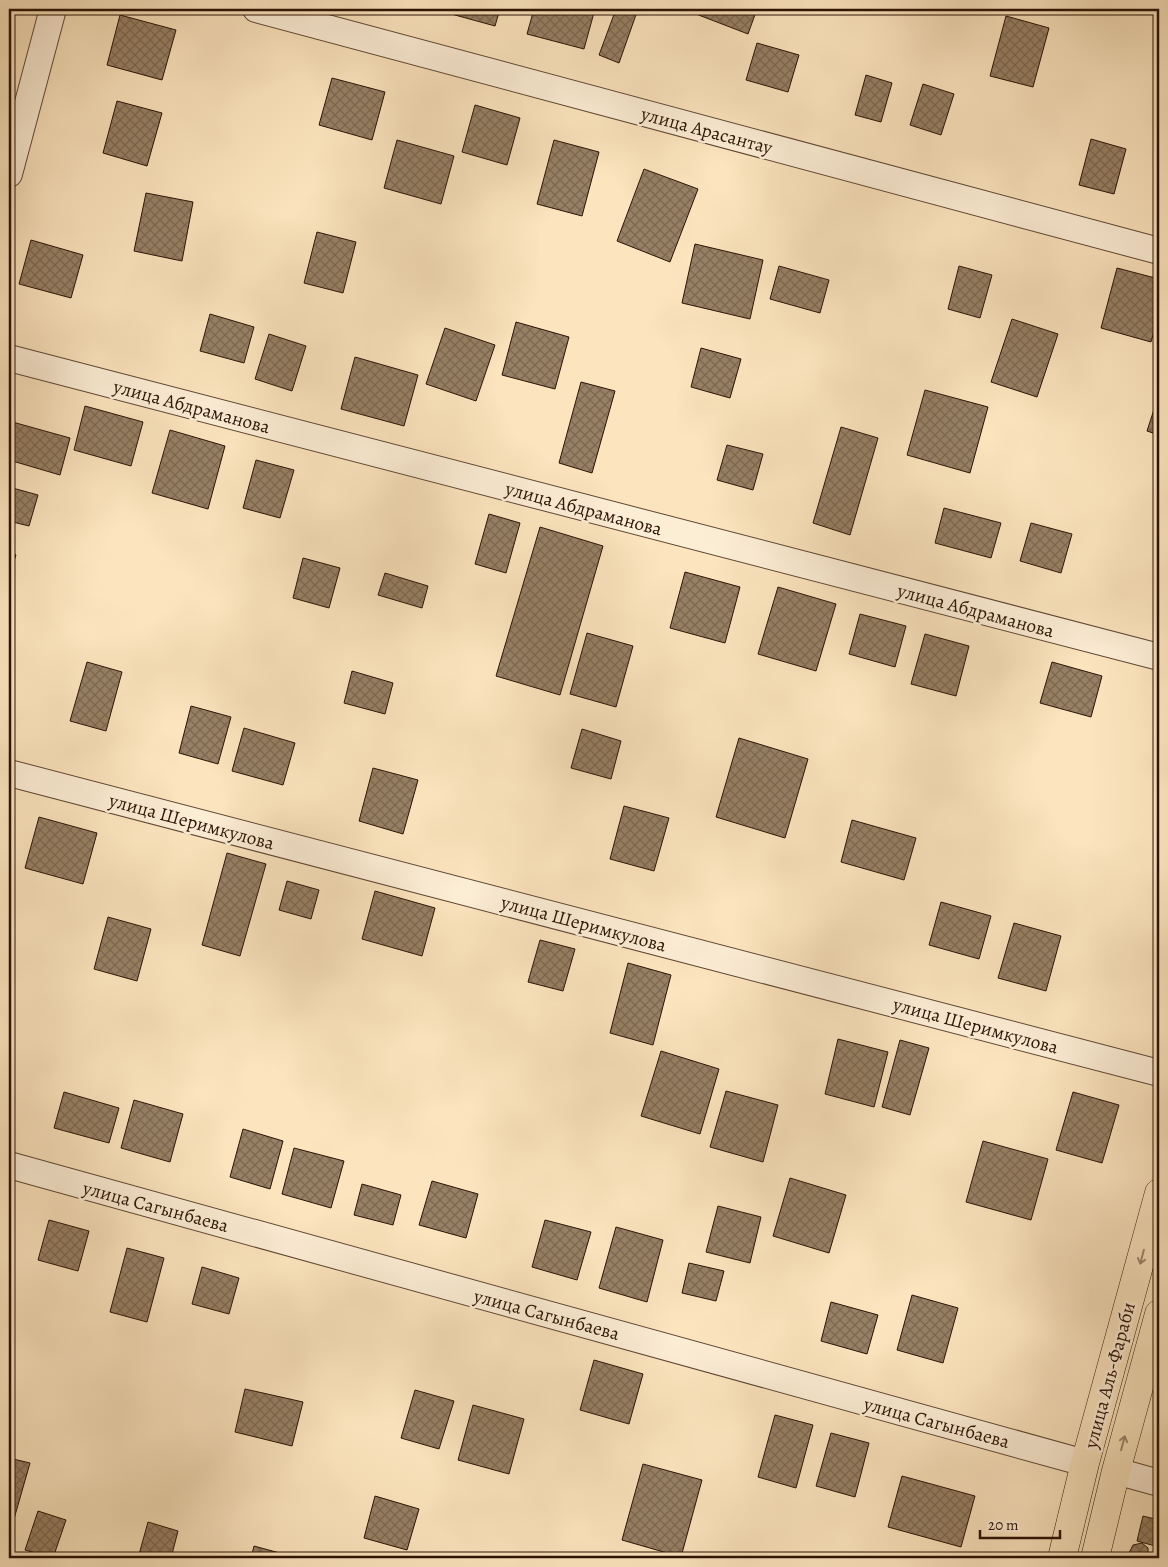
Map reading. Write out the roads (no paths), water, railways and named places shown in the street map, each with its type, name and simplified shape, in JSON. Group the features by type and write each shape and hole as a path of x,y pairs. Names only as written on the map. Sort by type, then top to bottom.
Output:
{"main road":[{"name":"улица Аль-Фараби","path":"1062,1558 1085,1463 1159,1193"},
{"name":"улица Аль-Фараби","path":"1095,1558 1116,1471 1159,1314"}],"street":[{"path":"9,174 53,9"},
{"name":"улица Арасантау","path":"256,9 1159,251"},
{"name":"улица Абдраманова","path":"9,358 1159,657"},
{"name":"улица Шеримкулова","path":"9,773 1159,1073"},
{"name":"улица Сагынбаева","path":"9,1166 1085,1463"},
{"path":"1116,1471 1159,1483"}]}
